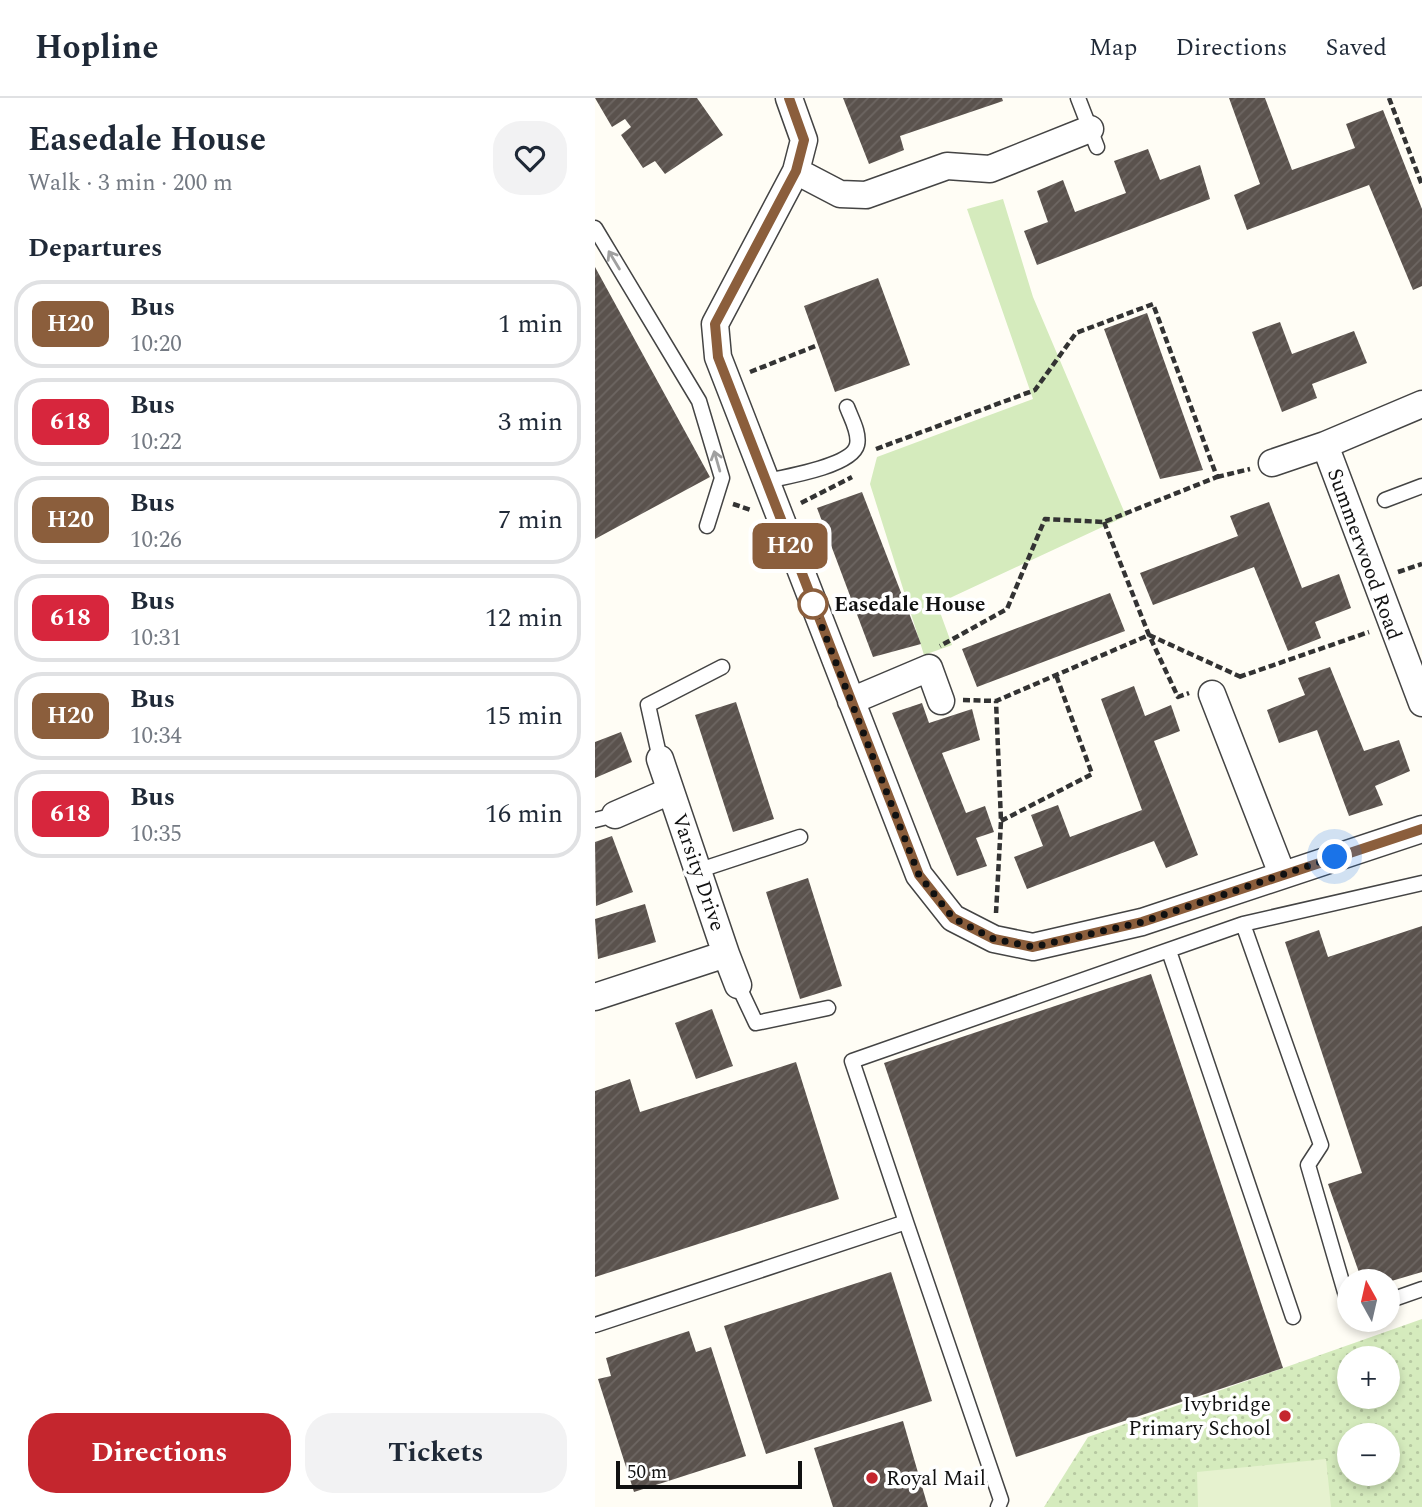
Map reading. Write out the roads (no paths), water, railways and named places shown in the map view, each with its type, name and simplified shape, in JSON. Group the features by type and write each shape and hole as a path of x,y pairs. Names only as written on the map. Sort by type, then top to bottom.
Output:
{"street":[{"path":"789,98 804,140 796,171 715,324 718,357 919,875 953,918 994,939 1033,947 1142,922 1422,829"},
{"path":"796,171 839,194 866,195 947,166 990,169 1093,138"},
{"name":"Summerwood Road","path":"1272,463 1325,445 1422,404"},
{"name":"Summerwood Road","path":"1325,445 1391,624 1419,689"},
{"path":"851,701 929,668 941,701"},
{"path":"1211,690 1282,874"},
{"name":"Varsity Drive","path":"660,759 738,985"},
{"name":"Varsity Drive","path":"605,818 670,791"},
{"name":"Varsity Drive","path":"595,997 726,954"}],"lane":[{"path":"1078,98 1093,138"},
{"path":"595,228 699,401 722,478 707,526"},
{"path":"766,481 805,473 849,457 857,447 857,435 847,407"},
{"path":"1385,500 1422,486"},
{"path":"660,759 648,705 722,667"},
{"path":"700,870 800,837"},
{"path":"997,1507 1001,1500 852,1061 1243,924 1422,883"},
{"path":"1243,924 1321,1145 1307,1165 1338,1269"},
{"path":"1169,951 1293,1317"},
{"path":"738,985 756,1023 828,1009"},
{"path":"595,1325 906,1222"},
{"path":"1400,1297 1422,1289"}],"place":[{"name":"Easedale House","path":"813,604"},
{"name":"Ivybridge Primary School","path":"1285,1416"},
{"name":"Royal Mail","path":"872,1478"}]}
